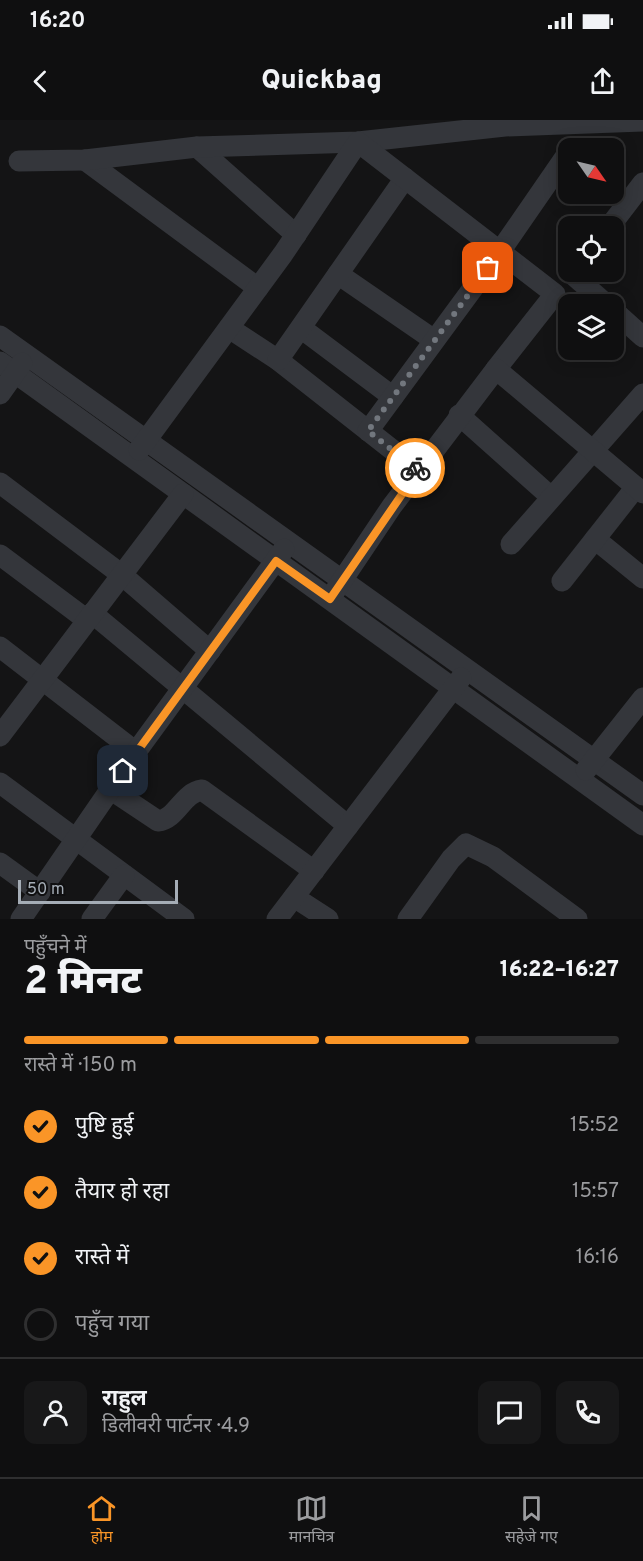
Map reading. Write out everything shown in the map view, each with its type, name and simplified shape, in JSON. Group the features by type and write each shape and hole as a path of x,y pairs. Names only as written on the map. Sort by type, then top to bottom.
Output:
{"street":[{"path":"19,161 85,160 197,147 358,142 505,126 643,121"},
{"path":"579,138 589,123"},
{"path":"358,142 501,250 555,294"},
{"path":"133,458 296,235 358,142"},
{"path":"197,147 296,235"},
{"path":"85,160 258,288"},
{"path":"368,431 501,250 558,167"},
{"path":"278,360 405,178"},
{"path":"618,216 643,183"},
{"path":"338,274 434,340"},
{"path":"330,599 459,415 565,282"},
{"path":"583,282 595,294"},
{"path":"624,320 643,337"},
{"path":"229,328 278,360 418,471"},
{"path":"301,328 393,397"},
{"path":"0,336 643,795"},
{"path":"0,394 8,367 27,355"},
{"path":"8,367 643,825"},
{"path":"496,369 640,490 595,539 562,581"},
{"path":"511,544 643,394"},
{"path":"459,415 551,497"},
{"path":"0,483 122,575 210,651"},
{"path":"0,736 183,494"},
{"path":"595,539 643,578"},
{"path":"21,919 136,752 290,541"},
{"path":"0,555 90,616 183,688 348,826"},
{"path":"0,647 136,752"},
{"path":"277,919 468,671"},
{"path":"579,779 643,698"},
{"path":"0,783 184,919"},
{"path":"110,789 158,821 166,820 194,792 202,790 314,871"},
{"path":"408,919 451,860 466,844 493,857 577,919"},
{"path":"0,863 40,892"},
{"path":"92,919 124,875"},
{"path":"294,897 328,919"}],"way so far":[{"path":"415,468 368,431 488,268"}],"route":[{"path":"123,771 276,561 330,599 418,471 415,468"}]}
